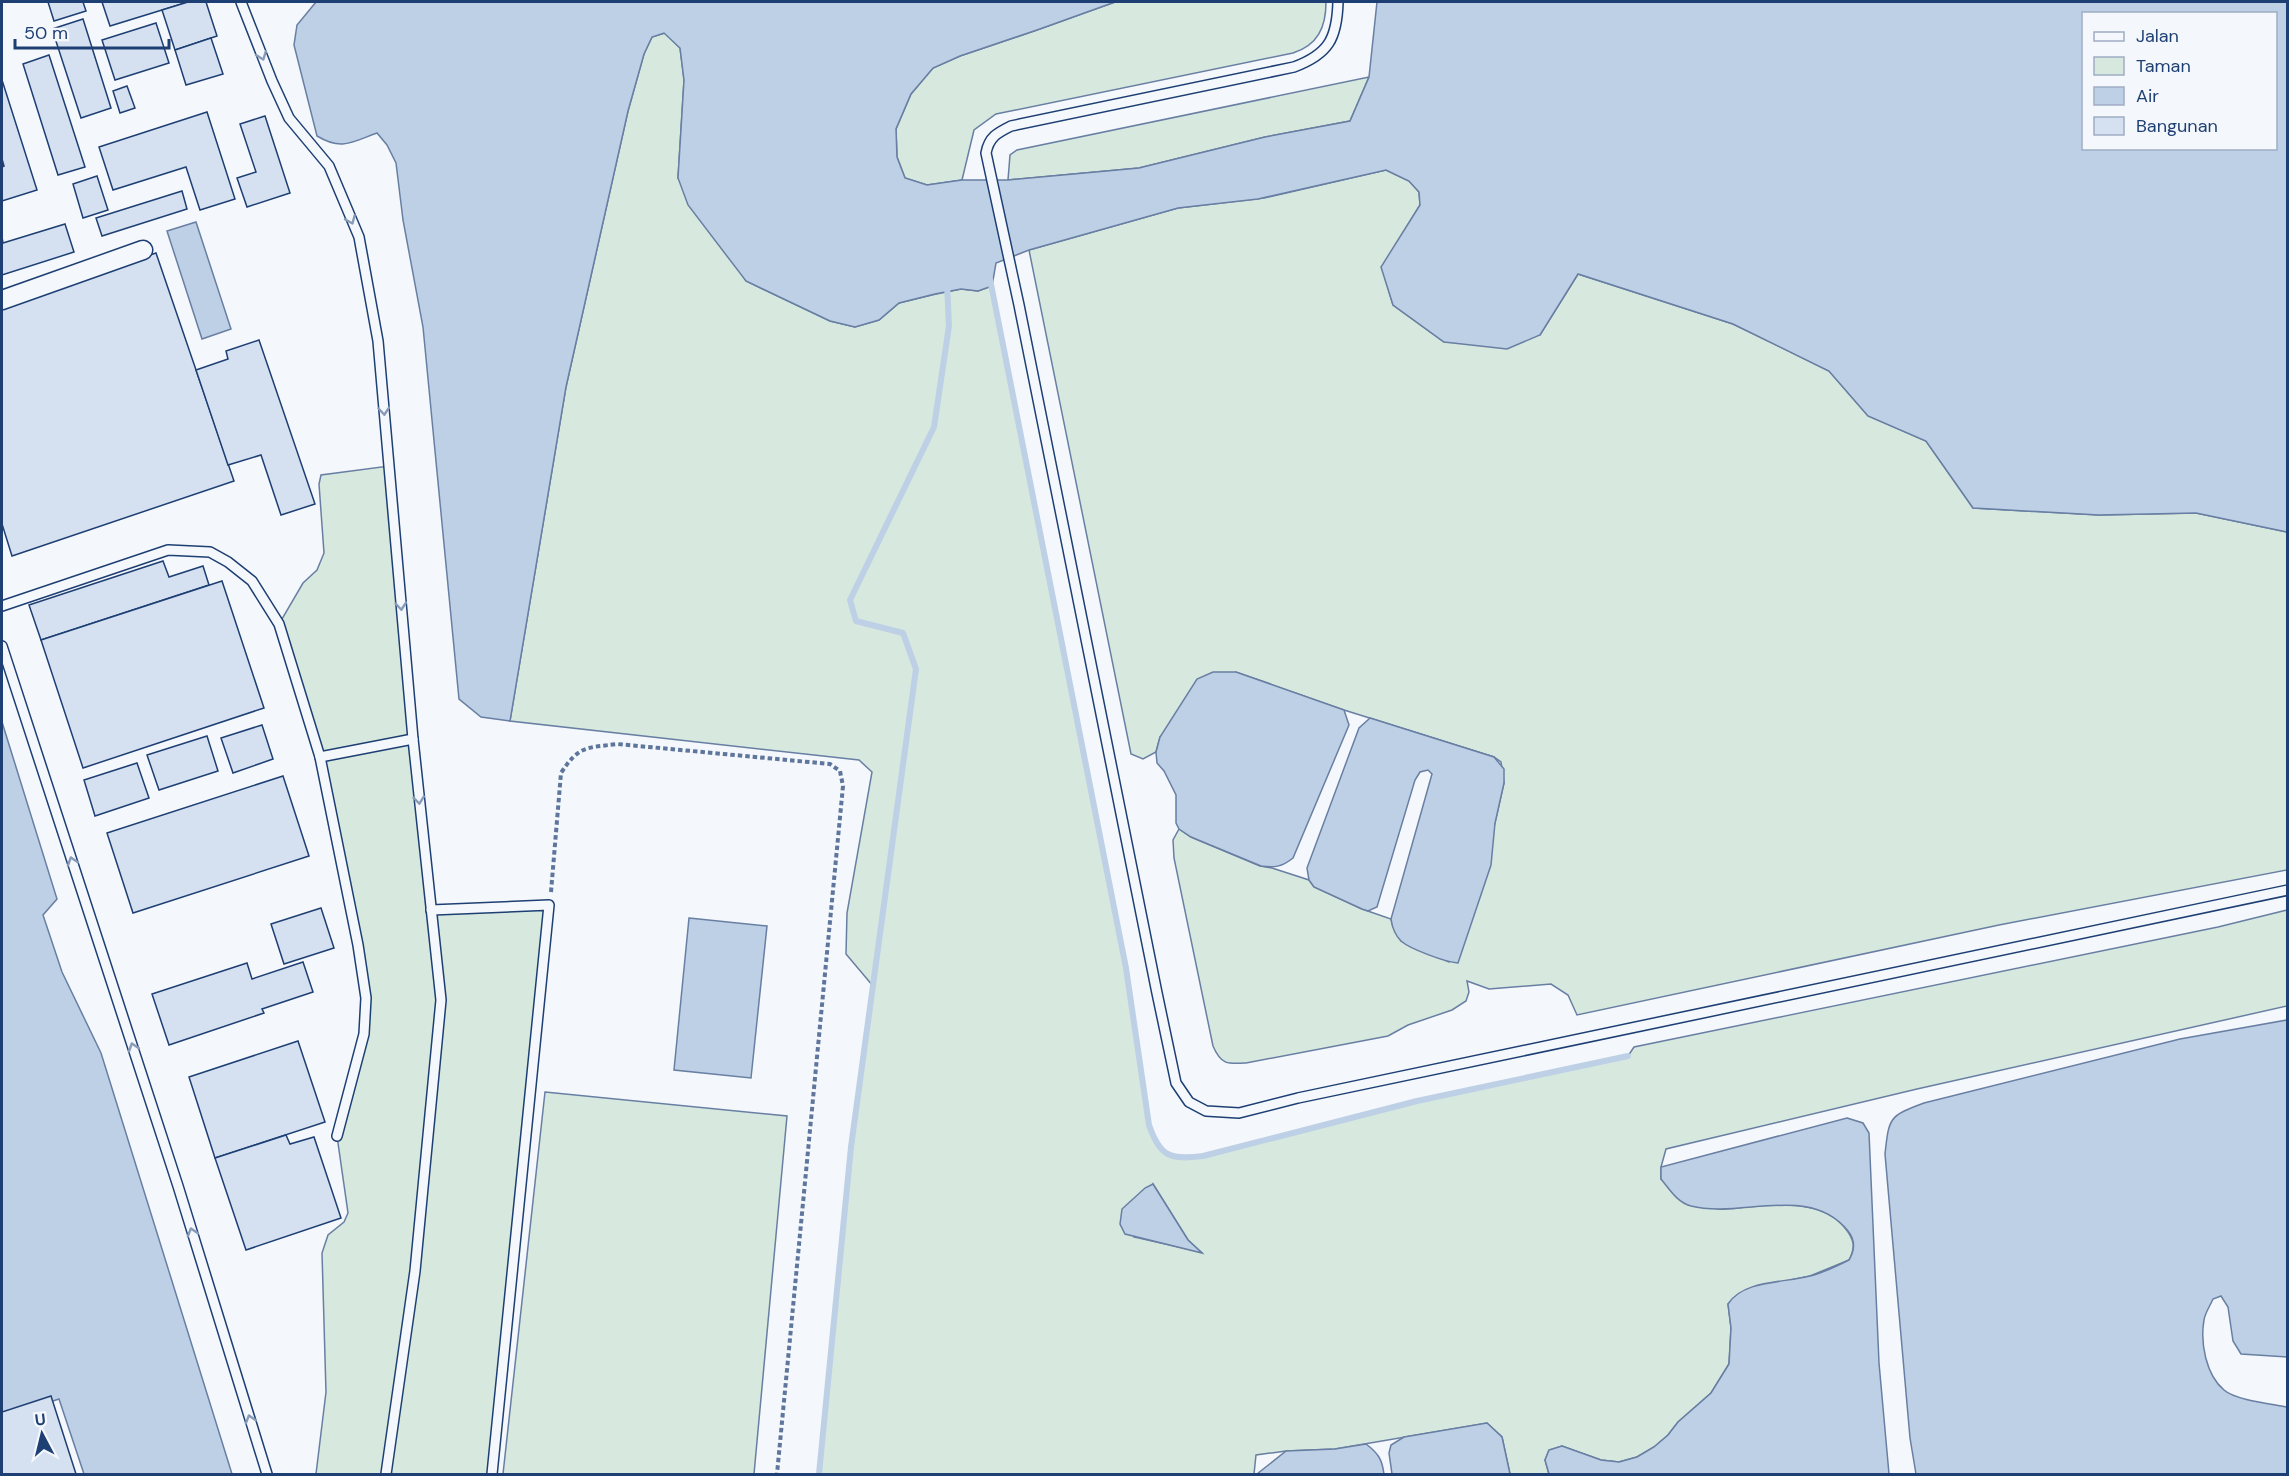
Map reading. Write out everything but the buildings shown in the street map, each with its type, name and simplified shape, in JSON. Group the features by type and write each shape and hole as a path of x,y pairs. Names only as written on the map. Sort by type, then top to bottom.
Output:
{"street":[{"path":"2,300 143,250"}],"lane":[{"path":"241,2 289,118 328,166 359,237 378,341 413,739 441,1000 415,1271 386,1474"},
{"path":"1338,2 1338,17 1332,41 1322,53 1308,62 1294,67 1011,126 995,134 988,142 986,153 1176,1083 1189,1102 1206,1111 1239,1113 1309,1096 2288,890"},
{"path":"2,606 168,550 210,552 228,562 252,581 279,624 320,758 358,945 366,998 363,1034 337,1136"},
{"path":"2,646 174,1175 267,1474"},
{"path":"320,758 413,739"},
{"path":"431,910 549,905 492,1474"}],"path":[{"path":"549,905 561,773 584,748 617,744 830,764 840,771 843,786 842,798 777,1474"}],"green space":[{"path":"1115,2 1326,2 1326,11 1319,34 1302,50 996,114 974,130 962,180 927,185 905,178 897,157 896,129 911,94 933,68 960,56"},
{"path":"665,33 680,48 684,80 678,178 746,281 830,321 855,327 879,320 899,303 961,289 978,291 992,286 1126,968 1149,1125 1157,1144 1168,1154 1182,1157 1203,1156 1417,1101 1628,1056 1634,1047 2218,927 2287,910 2287,1006 1917,1089 1666,1149 1661,1167 1661,1179 1698,1200 1721,1209 1785,1205 1825,1212 1836,1219 1848,1232 1852,1240 1853,1251 1849,1260 1810,1276 1751,1288 1728,1304 1731,1328 1729,1364 1711,1393 1678,1422 1668,1435 1637,1457 1619,1462 1601,1460 1562,1446 1549,1450 1545,1460 1549,1474 1510,1474 1502,1437 1487,1423 1335,1449 1256,1455 1254,1474 819,1474 851,1147 873,986 846,954 847,913 872,772 859,760 510,721 566,387 628,111 644,54 652,37","holes":["1153,1184 1188,1240 1201,1252 1134,1237"]},
{"path":"1369,77 1350,121 1265,137 1139,168 1008,180 1010,155 1017,150"},
{"path":"1386,170 1409,181 1419,192 1420,205 1382,267 1393,305 1444,342 1540,335 1578,274 1733,324 1829,371 1868,416 1926,441 1973,508 2099,515 2196,513 2287,532 2287,870 1999,925 1577,1015 1568,995 1551,984 1489,989 1467,981 1469,992 1466,1001 1452,1010 1408,1025 1388,1036 1246,1063 1230,1063 1222,1060 1213,1046 1174,858 1173,840 1179,829 1191,837 1260,866 1309,880 1314,887 1362,909 1391,919 1401,941 1449,962 1495,823 1504,783 1501,762 1494,757 1344,710 1236,672 1160,737 1156,752 1143,759 1131,754 1029,250 1178,208 1264,198"},
{"path":"389,466 431,910 549,905 492,1474 316,1474 326,1392 322,1253 328,1235 344,1222 348,1213 337,1136 364,1034 366,998 320,757 279,624 303,583 317,570 324,553 319,484 321,475"},
{"path":"545,1092 787,1116 754,1474 503,1474"}],"water":[{"path":"316,2 1115,2 960,56 933,68 911,94 896,129 897,157 905,178 927,185 962,180 1008,180 1139,168 1265,137 1350,121 1369,77 1377,2 2287,2 2287,532 2196,513 2099,515 1973,508 1926,441 1868,416 1829,371 1733,324 1578,274 1540,335 1507,349 1444,342 1393,305 1381,267 1420,205 1419,192 1409,181 1386,170 1258,199 1178,208 1029,250 996,263 992,286 978,291 961,289 899,303 879,320 855,327 830,321 746,281 688,205 678,178 684,80 680,48 664,33 652,37 644,54 628,111 566,387 510,721 481,717 459,699 423,327 403,220 396,163 387,145 377,133 347,144 333,143 317,136 294,45 297,25"},
{"path":"196,222 231,329 202,339 167,231"},
{"path":"1213,672 1236,672 1344,710 1349,725 1293,858 1281,865 1261,866 1191,837 1179,829 1176,823 1176,795 1164,771 1157,763 1156,752 1160,737 1197,679"},
{"path":"1370,718 1494,757 1504,769 1504,783 1495,823 1491,865 1458,963 1428,955 1401,941 1391,919 1432,774 1428,770 1420,772 1415,780 1377,907 1368,911 1362,909 1314,887 1309,880 1307,868 1359,728"},
{"path":"2,722 57,899 43,915 62,972 101,1053 232,1474 2,1474"},
{"path":"689,918 767,926 751,1078 674,1070"},
{"path":"2287,1020 2287,1357 2241,1354 2233,1341 2228,1307 2221,1296 2213,1299 2206,1312 2203,1339 2209,1367 2224,1390 2245,1399 2287,1407 2287,1474 1916,1474 1910,1438 1885,1154 1890,1125 1897,1115 1924,1103 2180,1039"},
{"path":"1847,1118 1863,1123 1869,1133 1879,1363 1889,1474 1549,1474 1545,1460 1549,1450 1562,1446 1601,1460 1619,1462 1637,1457 1654,1447 1711,1393 1729,1364 1731,1328 1728,1304 1735,1296 1754,1286 1820,1273 1849,1260 1852,1253 1854,1246 1851,1235 1832,1217 1814,1209 1795,1205 1731,1209 1691,1206 1678,1199 1661,1179 1661,1167"},
{"path":"1153,1184 1188,1240 1202,1253 1125,1234 1120,1224 1122,1209 1145,1188"},
{"path":"1487,1423 1502,1437 1510,1474 1392,1474 1389,1453 1391,1445 1404,1437"},
{"path":"1366,1444 1379,1457 1384,1474 1257,1474 1286,1451 1335,1449"}],"pier":[{"path":"59,1399 84,1474 61,1474 38,1406"}],"waterway":[{"path":"990,279 1126,968 1149,1125 1157,1144 1162,1150 1174,1156 1203,1156 1417,1101 1628,1056"},
{"path":"819,1474 851,1147 916,669 903,633 856,621 850,600 934,427 949,326 947,284"}]}
